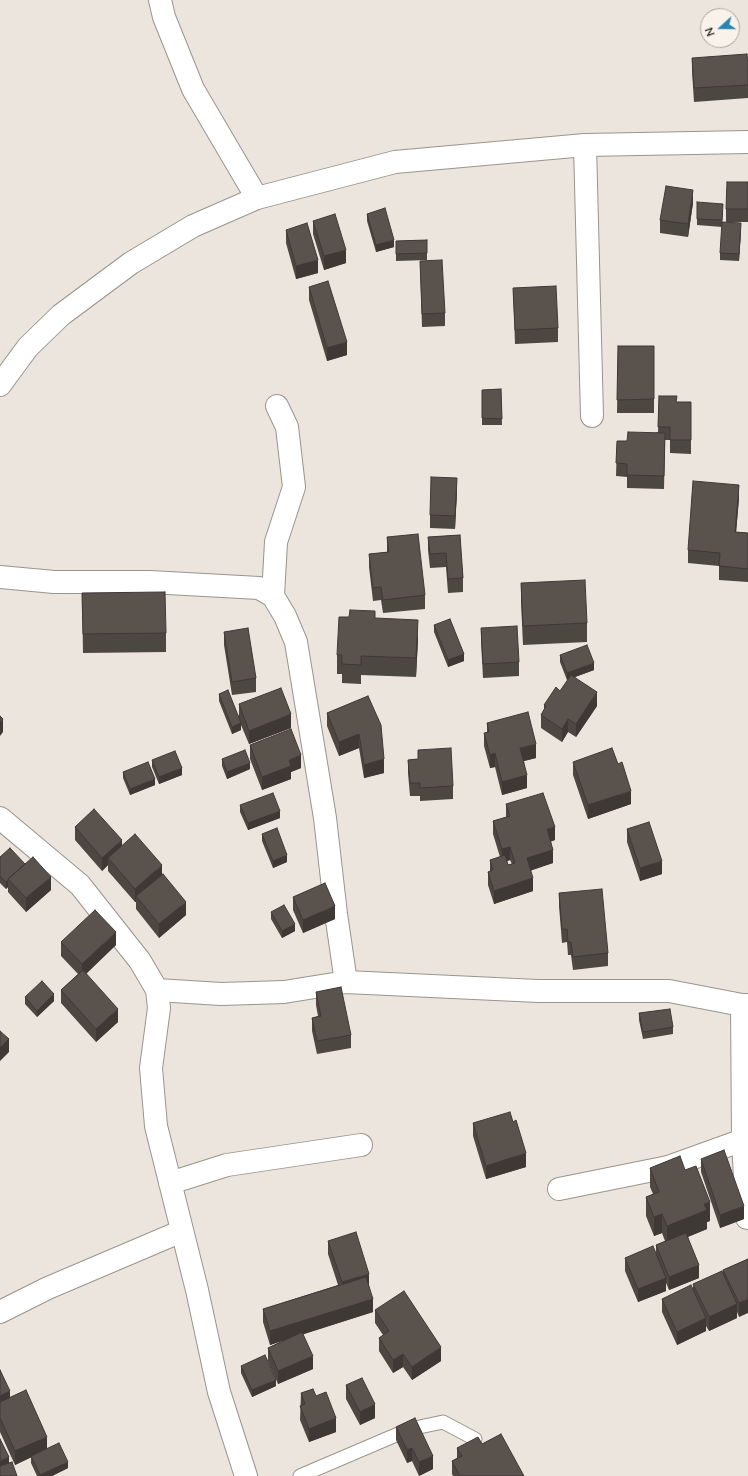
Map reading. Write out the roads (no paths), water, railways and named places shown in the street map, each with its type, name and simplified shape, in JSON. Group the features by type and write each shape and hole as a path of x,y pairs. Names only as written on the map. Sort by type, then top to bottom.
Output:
{"street":[{"path":"160,0 164,17 193,89 257,198"},
{"path":"0,385 28,347 61,315 131,263 193,226 257,198 395,162 586,145 748,142"},
{"path":"586,145 592,416"},
{"path":"273,596 276,542 294,488 287,428 277,406"},
{"path":"0,578 54,582 150,582 259,588 273,596 285,616 296,642 325,818 336,914 346,982"},
{"path":"0,818 80,885 140,962 157,990 159,1008 151,1068 156,1126 219,1392 246,1476"},
{"path":"157,990 221,994 284,992 346,982 538,991 669,991 745,1005 743,1140 747,1218"},
{"path":"559,1189 668,1167 743,1140"},
{"path":"170,1183 228,1166 361,1144"},
{"path":"0,1312 48,1288 182,1231"}],"lane":[{"path":"300,1476 410,1429 443,1422 475,1439"}]}
